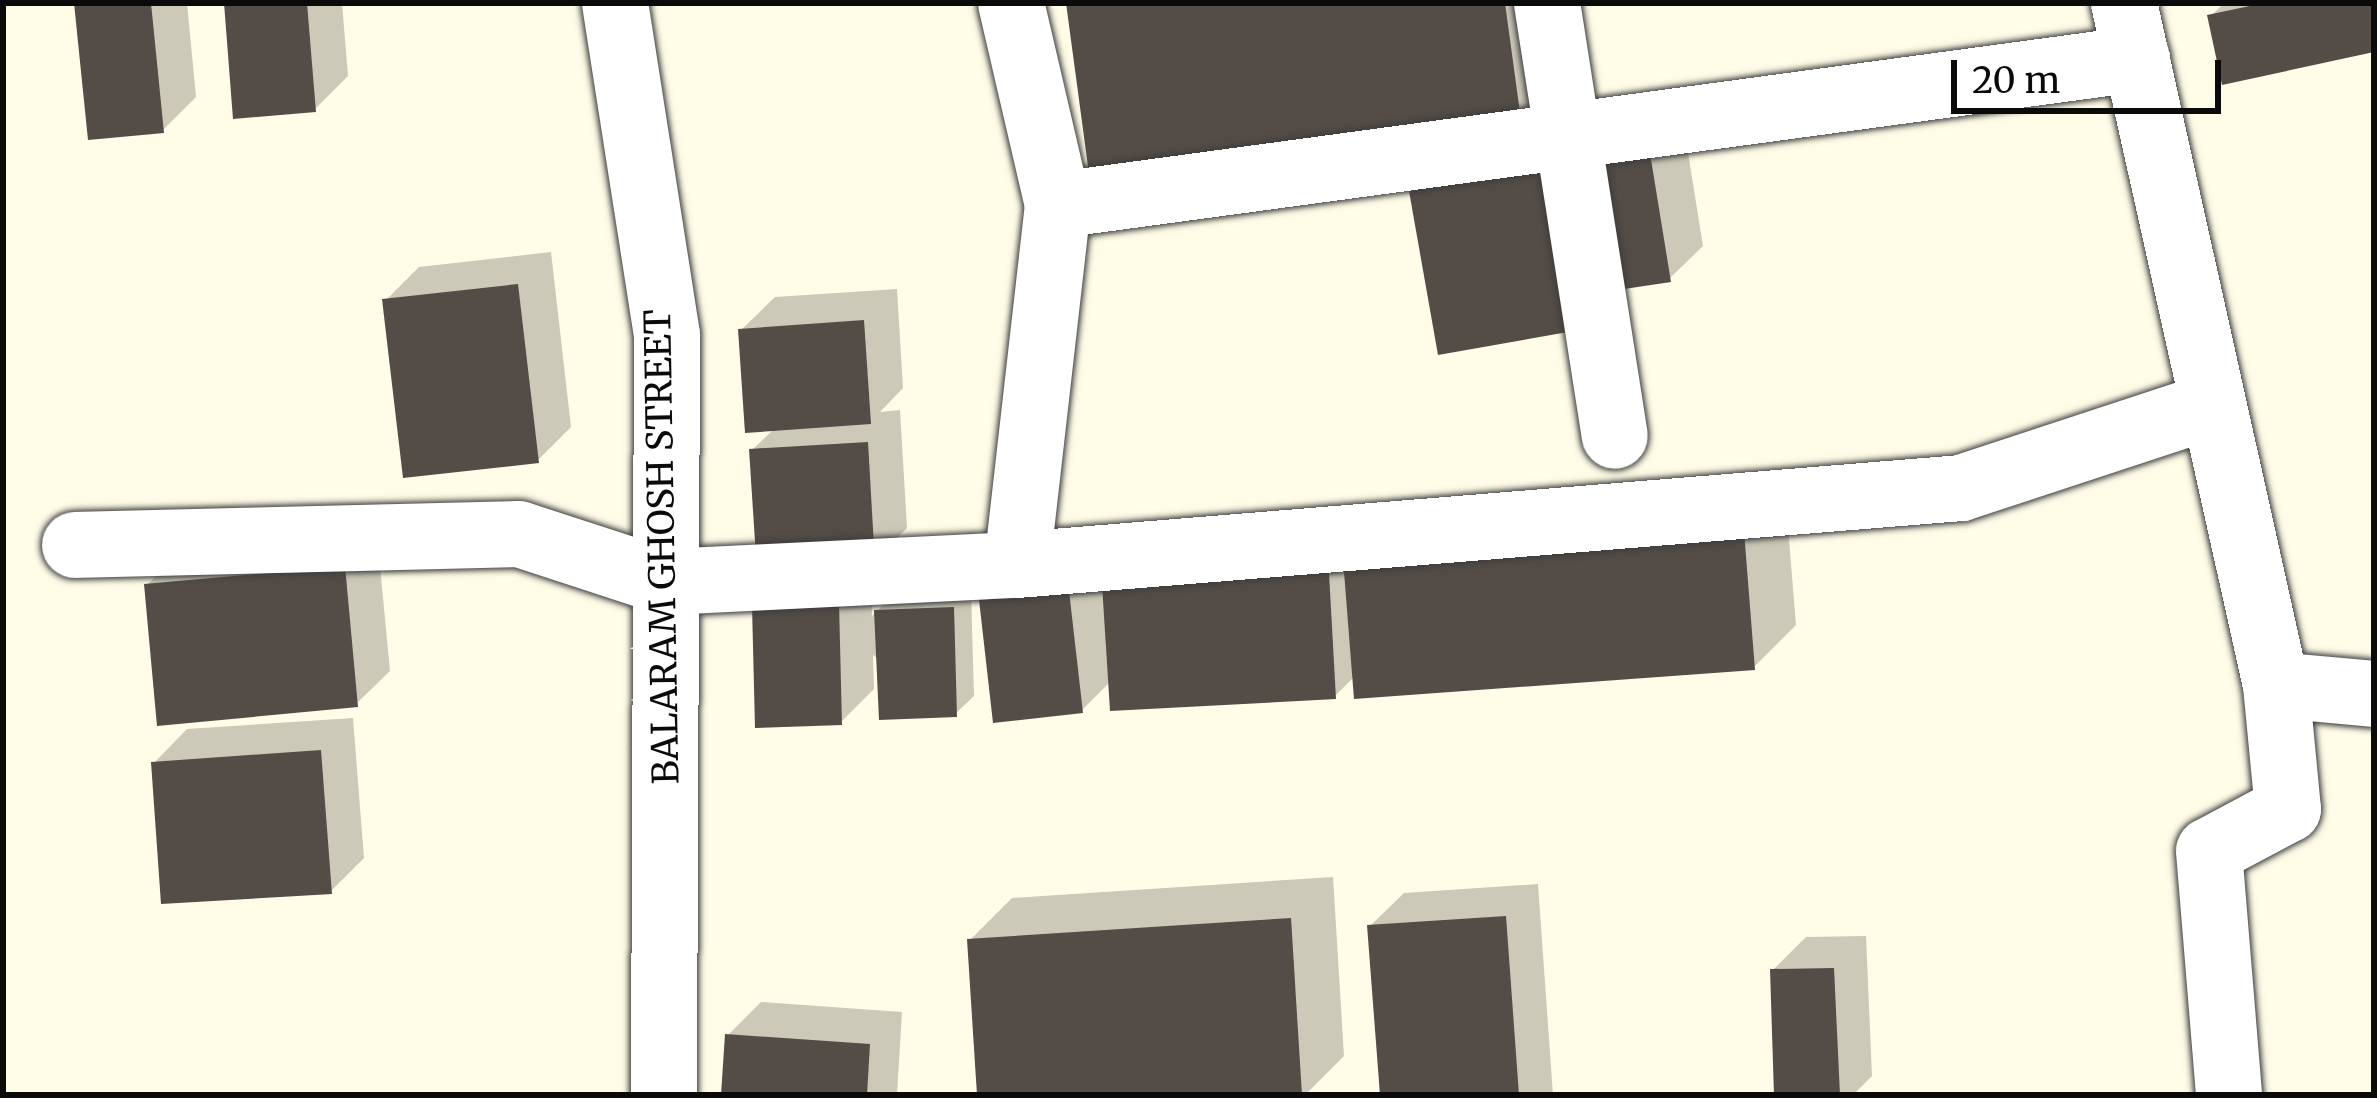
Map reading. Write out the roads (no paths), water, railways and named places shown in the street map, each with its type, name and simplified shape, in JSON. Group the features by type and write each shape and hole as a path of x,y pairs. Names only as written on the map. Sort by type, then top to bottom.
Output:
{"street":[{"name":"BALARAM GHOSH STREET","path":"615,3 667,335 664,1095"},
{"path":"1011,3 1058,205 1017,566"},
{"path":"1546,3 1615,436"},
{"path":"1058,205 1564,133 2130,31 2276,685 2288,809 2209,851 2229,1095"},
{"path":"75,545 520,534 666,582 1017,566 1961,488 2212,405"},
{"path":"2276,685 2374,694"}]}
